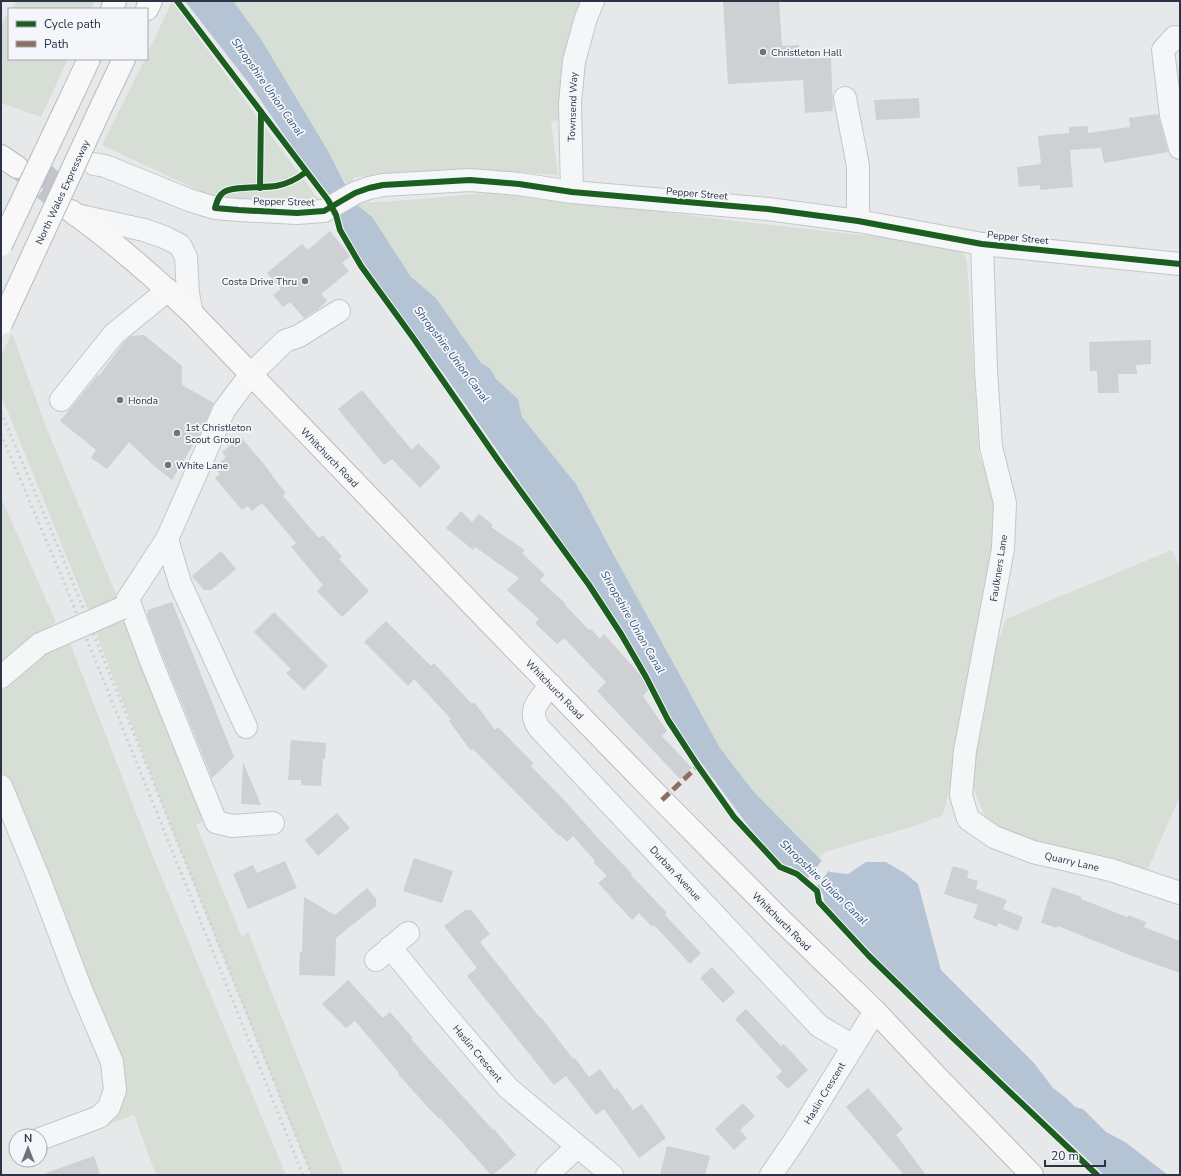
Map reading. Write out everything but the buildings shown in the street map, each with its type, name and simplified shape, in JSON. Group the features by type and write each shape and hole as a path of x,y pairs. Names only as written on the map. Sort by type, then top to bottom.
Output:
{"highway":[{"path":"1,245 89,60"},
{"name":"North Wales Expressway","path":"1,324 124,60"},
{"name":"Whitchurch Road","path":"74,213 168,290 192,313 662,800 874,1011 1032,1175"}],"street":[{"name":"Townsend Way","path":"572,192 570,103 574,61 586,18 593,1"},
{"path":"1175,37 1163,50 1171,115 1180,148"},
{"path":"845,98 858,166 858,221"},
{"name":"Pepper Street","path":"94,164 105,166 189,200 215,208 297,213 324,211 355,193 383,185 470,180 519,184 572,192 768,209 858,221 982,244 1180,264"},
{"path":"74,213 164,236 180,245 186,257 188,294 192,313"},
{"name":"Faulkners Lane","path":"968,819 961,795 965,751 1003,549 1005,503 992,447 986,369 982,244"},
{"path":"60,400 114,334 168,290"},
{"path":"1,677 40,644 125,604 167,539 224,410 251,374 285,341 299,336 339,311"},
{"path":"167,539 180,583 246,727"},
{"path":"125,604 149,656 216,822 232,826 273,823"},
{"name":"Durban Avenue","path":"551,685 539,700 534,711 535,722 539,728 819,1026 853,1046"},
{"path":"1,786 39,879 80,987 112,1062 115,1090 109,1107 99,1117 48,1136"},
{"name":"Quarry Lane","path":"968,819 994,837 1033,852 1111,870 1180,893"},
{"name":"Haslin Crescent","path":"408,933 383,954 439,1007 508,1088 612,1175"},
{"name":"Haslin Crescent","path":"771,1175 799,1134 874,1011"},
{"path":"547,1175 577,1146"}],"shaded area":[{"path":"17,1 95,1 92,8 12,8"},
{"path":"233,1 581,1 560,80 559,120 551,121 558,175 518,172 354,177 349,189 261,39"},
{"path":"172,2 321,203 225,199 213,197 102,145 144,60 148,60 148,52"},
{"path":"8,13 8,60 68,60 41,117 1,103 1,23"},
{"path":"487,193 572,201 907,240 962,251 967,261 979,455 993,494 995,513 995,546 950,788 943,815 914,826 825,852 819,858 753,791 720,748 576,484 522,417 518,399 496,379 490,368 481,363 436,298 411,277 373,218 355,203"},
{"path":"12,333 46,427 118,599 89,612 1,395 1,356"},
{"path":"1,498 56,622 1,661"},
{"path":"1172,550 1180,568 1180,796 1147,871 1041,846 1004,831 986,819 971,782 993,657 1006,619"},
{"path":"126,618 205,820 196,825 242,937 248,932 344,1175 311,1175 175,837 95,630"},
{"path":"70,643 154,859 286,1175 156,1175 134,1115 109,1124 122,1096 122,1075 1,769 1,690 4,685 42,652"}],"water":[{"name":"Shropshire Union Canal","path":"185,1 233,1 261,39 328,151 355,203 373,218 411,277 436,298 481,363 490,368 496,379 518,399 522,417 576,484 720,748 753,791 821,860 830,872 848,874 866,862 886,862 906,874 918,884 941,970 1034,1063 1053,1088 1075,1107 1083,1109 1106,1132 1125,1142 1168,1175 1104,1175 906,988 825,905 823,894 815,886 791,866 781,865 764,847 677,730 621,628 447,378 398,312 357,253 319,183 251,86"}],"pier":[{"path":"823,859 830,869 815,889 806,881"}],"tunnel":[{"path":"46,191 53,181 66,169 71,166 83,164"},
{"path":"18,168 71,211"}],"railway":[{"path":"1,412 67,568 312,1175"},
{"path":"1,434 61,575 303,1175"}],"marked path":[{"path":"662,800 698,766"}],"cycle path":[{"path":"177,1 328,200 336,215 340,230 361,266 498,460 589,585 621,634 646,677 668,720 734,817 780,867 797,874 817,891 819,902 869,956 1097,1175"},
{"path":"260,188 261,112"},
{"path":"306,172 292,181 280,185 228,190 220,195 215,208 297,213 324,211 355,193 383,185 470,180 519,184 572,192 768,209 858,221 982,244 1180,264"}],"place":[{"name":"Christleton Hall","path":"763,52"},
{"name":"Costa Drive Thru","path":"305,281"},
{"name":"Honda","path":"120,400"},
{"name":"1st Christleton Scout Group","path":"177,433"},
{"name":"White Lane","path":"168,465"}]}
